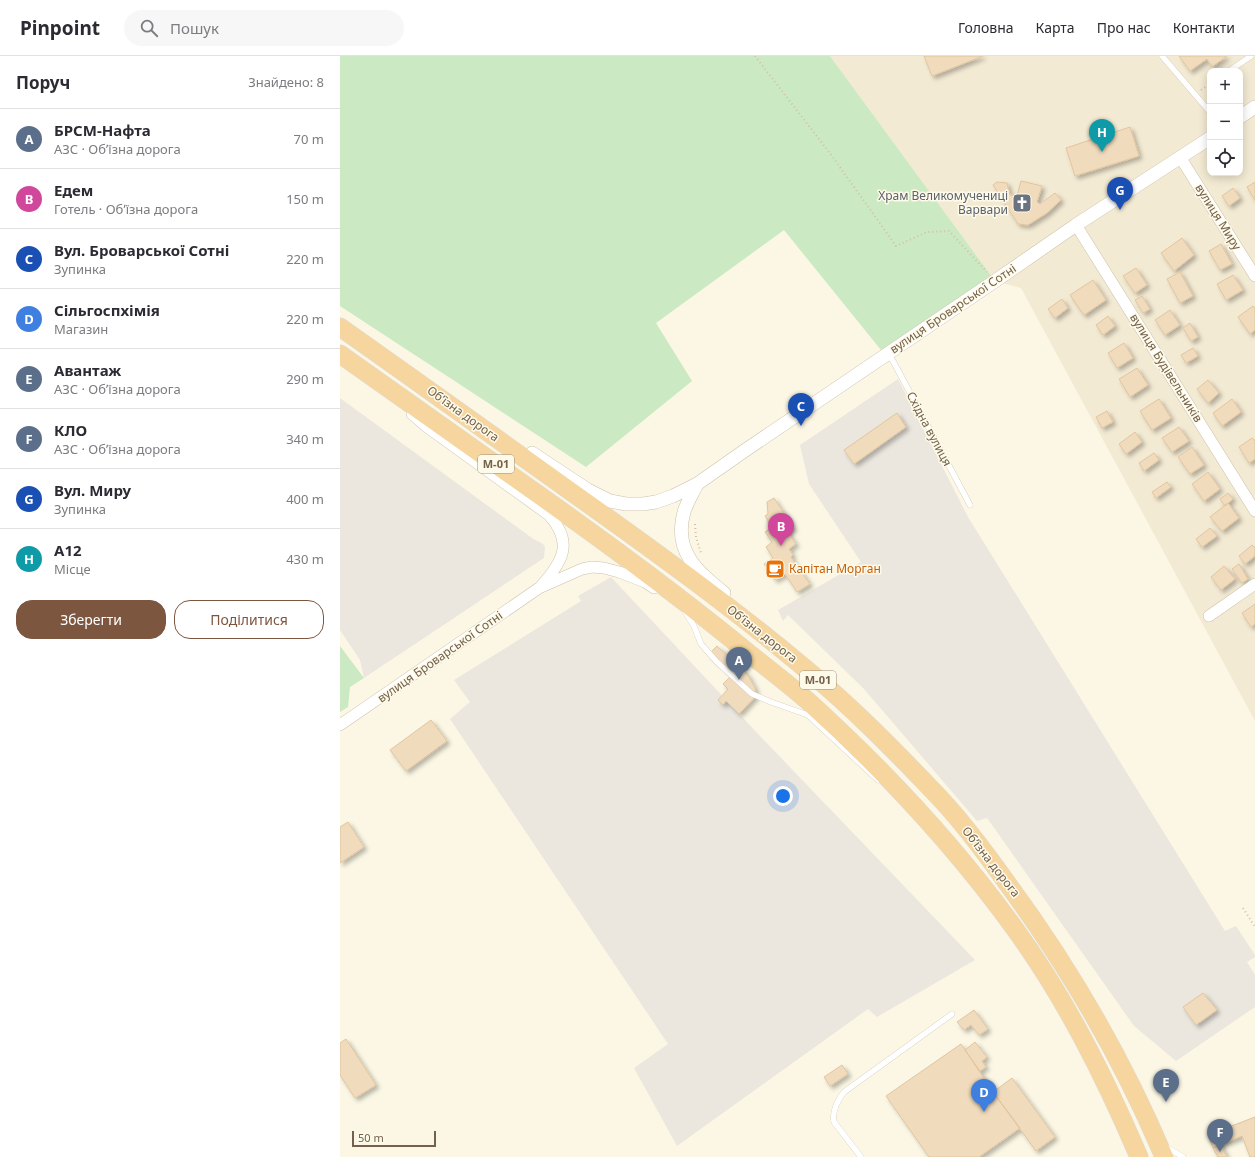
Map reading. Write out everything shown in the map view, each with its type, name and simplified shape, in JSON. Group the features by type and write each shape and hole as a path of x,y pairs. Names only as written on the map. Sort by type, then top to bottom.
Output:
{"highway":[{"name":"Обʼїзна дорога","path":"340,327 689,576 808,671 874,730 938,796 988,856 1031,915 1071,976 1110,1046 1161,1150"},
{"name":"Обʼїзна дорога","path":"340,354 602,540 712,623 808,701 898,788 920,811 971,871 1016,930 1052,985 1091,1054 1139,1157"}],"street":[{"path":"1243,115 1255,107"},
{"name":"вулиця Броварської Сотні","path":"386,359 588,490 610,501 626,504 656,502 698,484 1076,225 1207,140"},
{"name":"вулиця Миру","path":"1180,157 1255,276"},
{"name":"вулиця Будівельників","path":"1076,225 1255,511"},
{"name":"вулиця Броварської Сотні","path":"372,377 427,427 549,515 557,524 563,535 563,548 560,561 554,571 539,588"},
{"path":"698,484 684,513 682,530 683,546 690,561 706,578 808,661 874,730"},
{"name":"вулиця Броварської Сотні","path":"340,725 539,588 582,569 592,567 604,568 645,582 684,608 712,623"},
{"path":"1209,616 1255,584"}],"lane":[{"path":"1162,56 1207,108"},
{"path":"1233,68 1251,56"},
{"name":"Східна вулиця","path":"887,354 893,361 970,505"},
{"path":"650,576 684,608 694,626 701,644 717,662 752,694 808,715 873,776 920,811"},
{"path":"861,1157 834,1122 833,1116 839,1099 844,1092 952,1014"},
{"path":"1161,1150 1183,1157"}],"path":[{"path":"755,56 832,156 896,246 927,232 949,231 995,281"},
{"path":"694,518 696,537 703,558"},
{"path":"1243,908 1255,927"}],"shaded area":[{"path":"830,56 1255,56 1255,721 1021,288 995,281"},
{"path":"898,379 968,517 1225,931 1236,926 1255,955 1255,957 1247,962 1255,975 1255,1007 1176,1061 1134,1026 987,818 977,821 864,689 788,615 783,621 778,610 861,562 809,484 800,445"},
{"path":"340,398 532,538 543,544 545,547 544,558 364,678 360,660 340,630"},
{"path":"611,577 760,736 975,960 877,1017 868,1009 677,1146 634,1068 668,1044 450,719 470,702 454,680 581,601 578,596"}],"green space":[{"path":"340,56 830,56 995,281 881,350 784,230 656,323 692,381 586,467 340,306"},
{"path":"340,646 364,678 350,687 348,707 340,712"}],"building":[{"path":"924,56 983,56 932,76"},
{"path":"1179,56 1227,56 1212,67 1207,59 1190,71"},
{"path":"1130,127 1139,156 1075,176 1066,148"},
{"name":"Храм Великомучениці Варвари","path":"1021,181 1042,186 1037,202 1040,204 1055,193 1061,200 1047,213 1028,225 1018,224 993,185 997,182 1007,183 1010,195 1017,196"},
{"path":"1255,182 1255,200 1247,187"},
{"path":"1233,188 1240,198 1229,206 1222,196"},
{"path":"1182,238 1194,255 1174,271 1161,253"},
{"path":"1221,244 1232,264 1220,270 1209,251"},
{"path":"1136,268 1147,285 1135,293 1123,276"},
{"path":"1180,272 1193,296 1180,303 1167,279"},
{"path":"1233,275 1243,290 1226,300 1217,284"},
{"path":"1093,280 1106,300 1084,315 1070,295"},
{"path":"1142,296 1150,309 1143,313 1135,300"},
{"path":"1062,299 1068,308 1055,318 1048,309"},
{"path":"1253,306 1255,309 1255,330 1250,334 1238,317"},
{"path":"1170,310 1180,325 1165,335 1155,320"},
{"path":"1108,316 1115,326 1103,335 1096,325"},
{"path":"1190,323 1198,337 1191,341 1183,328"},
{"path":"1124,343 1133,358 1117,368 1108,353"},
{"path":"1193,348 1198,356 1186,363 1181,355"},
{"path":"1137,368 1148,385 1130,397 1119,379"},
{"path":"1208,380 1219,393 1208,403 1197,389"},
{"path":"1159,399 1171,418 1152,430 1140,411"},
{"path":"1232,399 1241,412 1222,426 1213,413"},
{"path":"1107,411 1113,422 1102,428 1096,417"},
{"path":"897,413 906,427 854,464 844,450"},
{"path":"1179,427 1189,441 1172,452 1162,438"},
{"path":"1135,432 1142,442 1126,454 1119,444"},
{"path":"1252,438 1255,441 1255,459 1249,463 1239,447"},
{"path":"1192,447 1204,465 1190,474 1178,457"},
{"path":"1154,453 1159,460 1144,471 1139,463"},
{"path":"1208,472 1220,489 1204,501 1192,484"},
{"path":"1167,482 1171,487 1156,498 1152,492"},
{"path":"1228,493 1233,499 1225,506 1220,499"},
{"path":"774,498 794,528 788,532 796,544 789,549 793,555 791,557 810,584 797,592 785,574 775,580 764,564 773,558 766,547 772,542 765,532 772,527 765,516 768,514 767,502"},
{"path":"1228,503 1239,518 1222,531 1210,517"},
{"path":"1210,528 1217,536 1202,547 1196,539"},
{"path":"1252,545 1255,548 1255,556 1245,564 1239,556"},
{"path":"1239,564 1248,579 1242,583 1232,569"},
{"path":"1224,566 1235,579 1221,590 1211,577"},
{"path":"1255,604 1255,624 1251,627 1242,613"},
{"path":"717,646 748,675 755,688 756,696 739,714 726,701 723,705 718,700 728,689 723,684 732,675 709,654"},
{"path":"431,720 447,741 406,771 390,750"},
{"path":"348,822 364,847 340,863 340,827"},
{"path":"1203,993 1217,1010 1196,1025 1183,1007"},
{"path":"974,1010 988,1029 979,1035 971,1025 964,1030 957,1022"},
{"path":"346,1039 376,1085 355,1098 340,1075 340,1043"},
{"path":"975,1042 987,1057 982,1061 986,1067 980,1071 965,1050"},
{"path":"961,1044 993,1092 1020,1128 979,1157 929,1157 886,1096"},
{"path":"842,1065 848,1074 830,1086 824,1077"},
{"path":"1012,1078 1055,1137 1036,1151 993,1092"},
{"path":"1255,1117 1255,1157 1250,1157 1242,1136 1213,1148 1208,1135"},
{"path":"1221,1145 1227,1157 1218,1157 1213,1148"}],"place":[{"name":"А12","path":"1102,152"},
{"name":"Храм Великомучениці Варвари","path":"1022,203"},
{"name":"Вул. Миру","path":"1120,210"},
{"name":"Вул. Броварської Cотні","path":"801,426"},
{"name":"Едем","path":"781,546"},
{"name":"Капітан Морган","path":"775,569"},
{"name":"БРСМ-Нафта","path":"739,680"},
{"name":"Авантаж","path":"1166,1102"},
{"name":"Сільгоспхімія","path":"984,1112"},
{"name":"КЛО","path":"1220,1152"}]}
